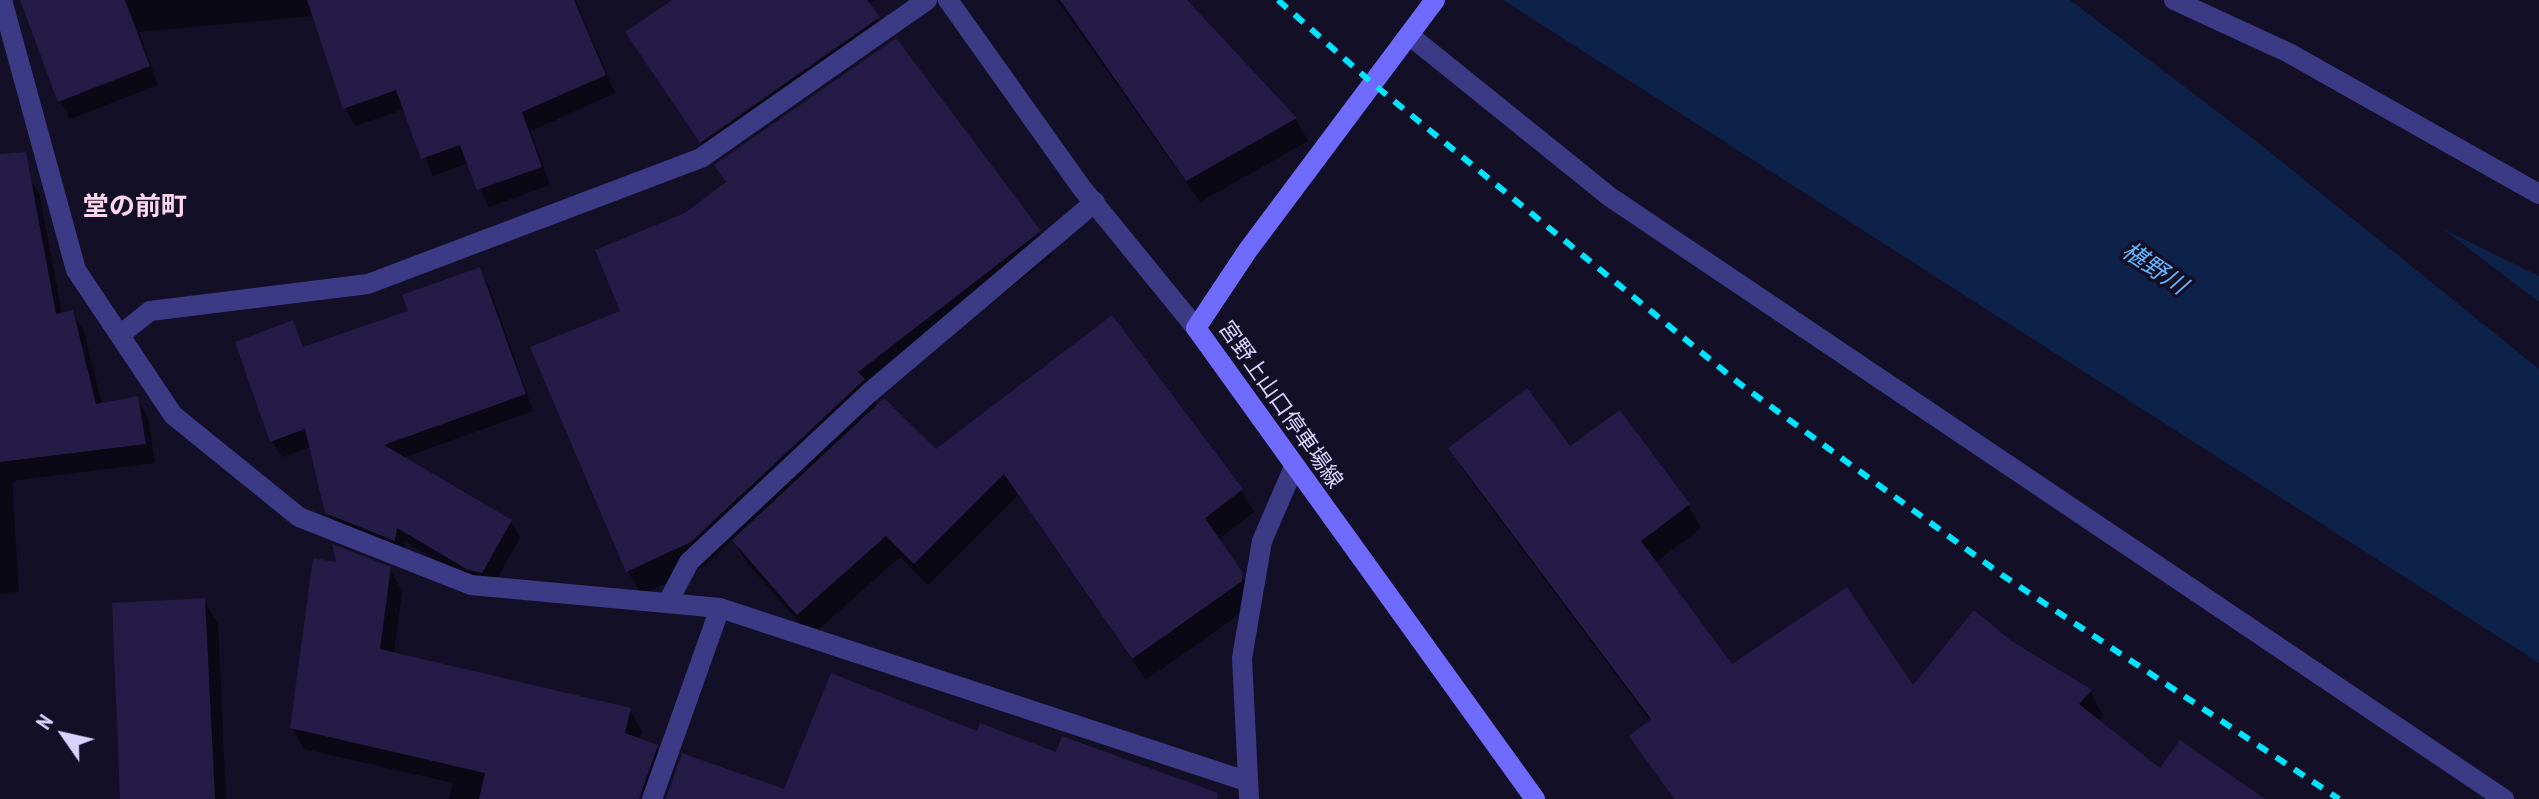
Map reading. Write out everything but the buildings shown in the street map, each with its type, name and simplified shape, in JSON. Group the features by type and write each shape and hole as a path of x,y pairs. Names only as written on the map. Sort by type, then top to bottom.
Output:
{"main road":[{"name":"宮野上山口停車場線","path":"1432,4 1248,250 1196,328 1535,799"}],"street":[{"path":"2,0 76,270 173,415 299,517 471,585 720,608 1248,790 1242,658 1262,541 1294,467"},
{"path":"120,335 150,311 368,284 701,158 927,0"},
{"path":"948,0 1095,202 1196,328"},
{"path":"2174,0 2289,53 2539,194"},
{"path":"1409,35 1610,197 2504,799"},
{"path":"668,602 689,562 869,393 1095,202"},
{"path":"652,799 720,608"}],"water":[{"name":"椹野川","path":"1503,0 2070,0 2260,144 2539,369 2539,663"},
{"path":"2443,229 2539,276 2539,302"}],"railway":[{"path":"1278,0 1372,83 1740,384 2002,575 2339,799"}],"district":[{"name":"堂の前町","path":"135,208"}]}
